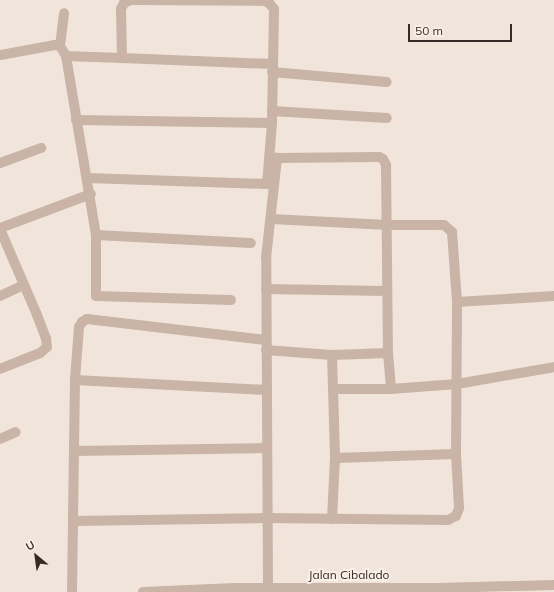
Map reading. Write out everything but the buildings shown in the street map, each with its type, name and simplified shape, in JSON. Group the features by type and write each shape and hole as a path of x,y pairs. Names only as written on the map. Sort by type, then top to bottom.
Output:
{"street":[{"path":"88,178 267,184 272,123 274,9 270,4 266,1 131,0 124,3 121,9 122,58"},
{"path":"64,14 60,46 66,56 76,120 91,194 96,235 96,296 231,300"},
{"path":"0,54 60,46"},
{"path":"66,56 122,58 273,68 387,82"},
{"path":"272,111 387,118"},
{"path":"76,120 272,123"},
{"path":"0,163 42,148"},
{"path":"268,588 266,518 268,390 266,350 266,258 277,158 379,157 383,159 386,164 388,226 388,353 391,389"},
{"path":"0,369 40,353 46,347 46,338 0,228 91,194"},
{"path":"74,521 266,518 448,520 456,516 459,508 456,454 457,302 452,232 450,228 444,224 388,226 271,219"},
{"path":"96,235 251,243"},
{"path":"0,296 24,286"},
{"path":"266,289 387,291"},
{"path":"457,302 551,295"},
{"path":"72,592 75,380 80,327 82,322 88,319 266,340"},
{"path":"266,350 332,355 388,353"},
{"path":"332,355 335,458 332,519"},
{"path":"334,389 391,389 456,384 554,367"},
{"path":"75,380 268,390"},
{"path":"0,439 16,432"},
{"path":"74,451 267,448"},
{"path":"335,458 456,454"},
{"name":"Jalan Cibalado","path":"143,592 268,588 554,585"}]}
